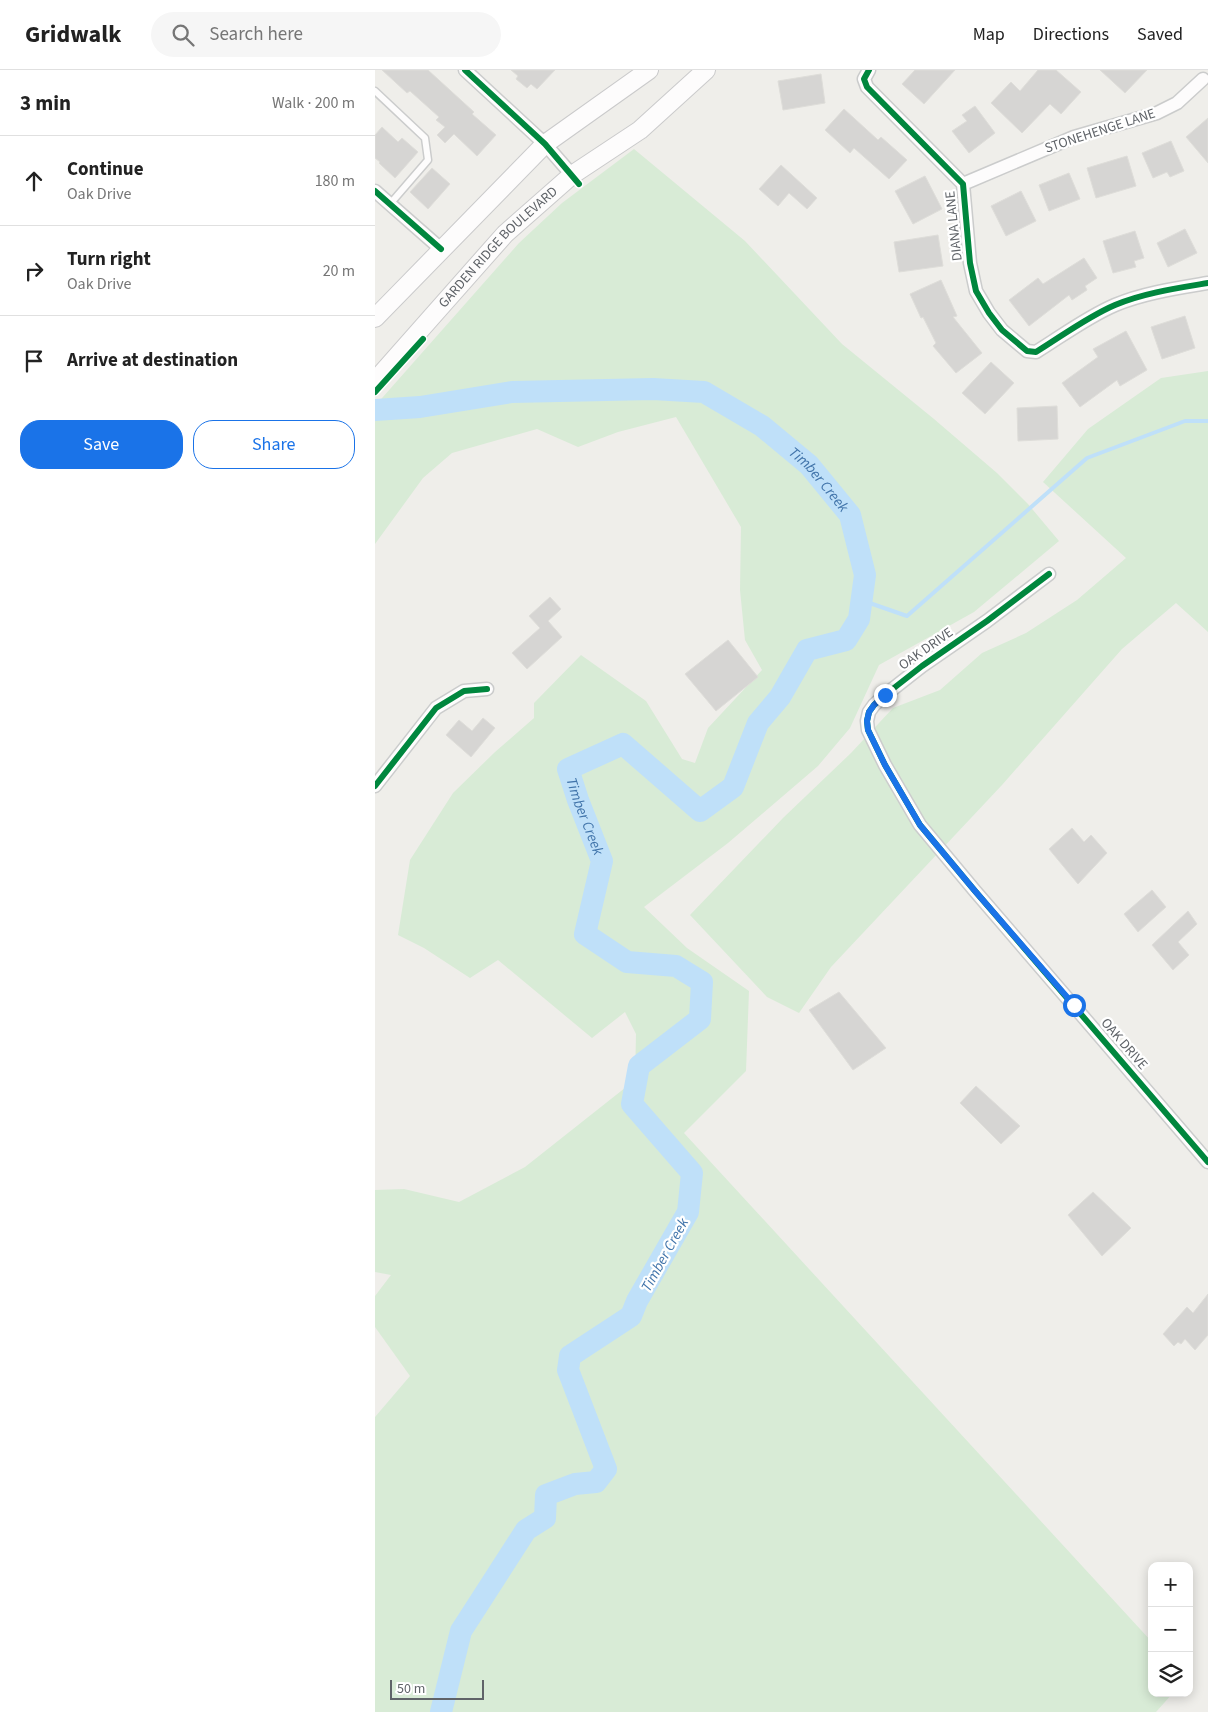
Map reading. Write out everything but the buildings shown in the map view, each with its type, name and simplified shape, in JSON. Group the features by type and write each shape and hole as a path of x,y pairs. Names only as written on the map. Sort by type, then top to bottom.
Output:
{"main road":[{"path":"375,318 545,144 649,70"},
{"name":"GARDEN RIDGE BOULEVARD","path":"375,381 505,234 572,176 640,130 706,70"}],"street":[{"path":"465,70 545,144 572,176"},
{"name":"DIANA LANE","path":"866,75 867,87 963,184 970,263 976,290 989,313 1002,330 1027,351 1036,352 1087,319 1116,305 1169,290 1208,283"},
{"name":"STONEHENGE LANE","path":"963,184 1074,137 1157,113 1177,103 1201,77"},
{"path":"375,191 441,249"},
{"name":"OAK DRIVE","path":"1049,574 885,695 869,712 868,730 885,765 920,825 1208,1162"},
{"path":"375,786 436,708 464,691 487,689"}],"lane":[{"path":"375,91 425,138 428,160 390,204"}],"green space":[{"path":"634,149 745,241 842,344 997,473 1028,504 1059,541 974,612 879,665 850,728 818,766 728,843 644,907 687,948 749,991 746,1071 684,1133 1148,1638 1148,1697 1169,1697 1156,1712 375,1712 375,1417 410,1376 375,1327 375,1296 391,1275 375,1272 375,1190 404,1189 459,1202 525,1167 635,1080 636,1034 625,1012 592,1038 498,960 470,978 424,948 398,935 410,860 453,793 495,752 534,718 534,703 581,655 646,701 682,759 695,763 708,728 762,670 745,640 740,590 741,527 676,417 618,432 578,447 537,429 452,453 423,478 375,544 375,406 519,243 562,203"},
{"path":"1208,371 1208,632 1176,603 1122,649 1002,785 831,967 799,1013 767,997 690,915 783,818 851,753 893,708 940,690 982,653 1026,633 1077,600 1126,558 1043,482 1088,429 1161,378"}],"waterway":[{"name":"Timber Creek","path":"375,410 420,407 512,392 653,389 704,392 762,426 809,465 850,515 865,575 859,619 846,640 807,650 780,697 758,723 733,787 700,811 623,744 568,769 602,861 585,934 627,962 676,966 702,982 700,1019 639,1066 632,1104 692,1173 688,1212 637,1301 631,1316 570,1356 568,1370 606,1469 596,1482 575,1484 546,1495 545,1518 526,1530 461,1631 441,1712"},
{"path":"861,600 907,616 1087,458 1185,421 1208,421"}],"cycle path":[{"path":"465,70 545,144 579,184"},
{"path":"869,70 864,79 867,87 963,184 970,263 976,291 1002,330 1027,351 1036,352 1095,315 1115,305 1161,291 1208,283"},
{"path":"375,191 441,249"},
{"path":"375,392 423,339"},
{"path":"1049,574 885,695 869,712 868,730 885,765 920,825 1208,1162"},
{"path":"375,786 436,708 464,691 487,689"}],"route":[{"path":"885,695 869,712 868,730 875,747 920,825 1074,1005"}]}
